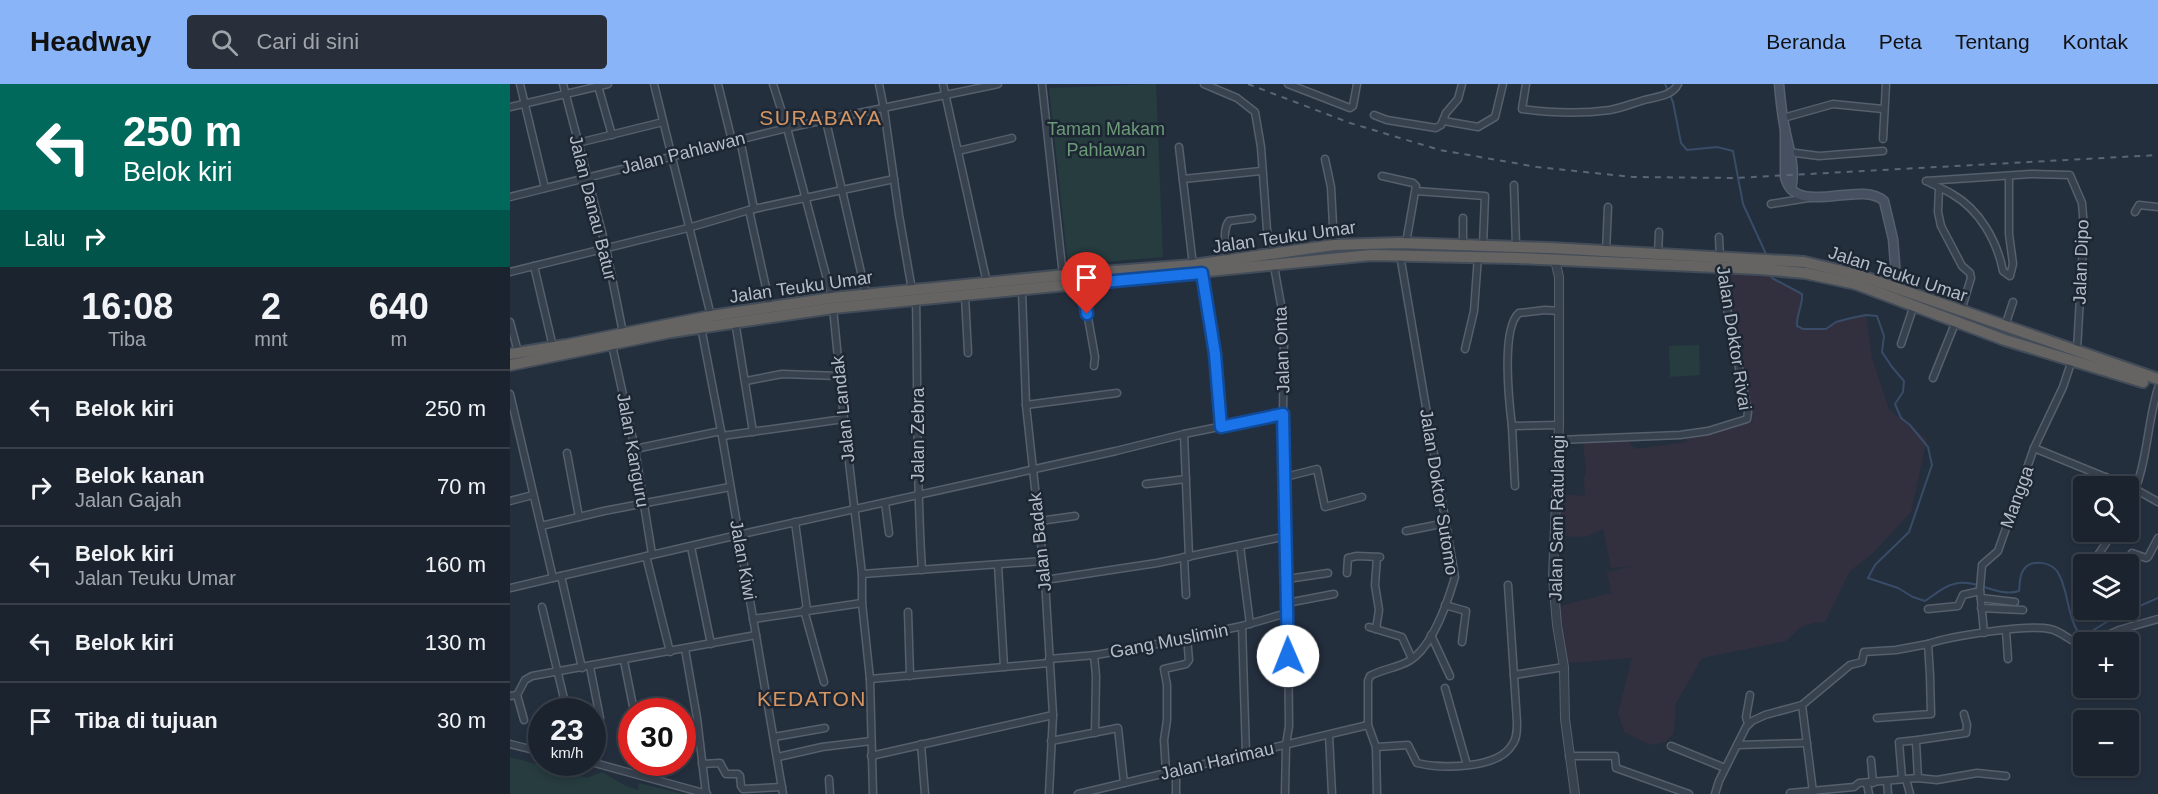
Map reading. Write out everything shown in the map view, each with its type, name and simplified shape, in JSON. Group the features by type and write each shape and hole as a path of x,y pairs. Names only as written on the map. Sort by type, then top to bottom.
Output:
{"highway":[{"name":"Jalan Teuku Umar","path":"1169,272 1193,265 1352,243 1516,246 1578,249 1611,255 1720,262 1804,262 1848,272 1897,288 2005,340 2074,355 2158,380"},
{"path":"1566,261 1578,249"},
{"name":"Jalan Teuku Umar","path":"670,328 701,327 833,303 866,294 965,296 1022,291 1082,279 1169,272 1202,273 1354,256 1478,256 1566,261 1611,255 1658,254 1834,278 1914,305 2005,326 2158,387"},
{"name":"Jalan Teuku Umar","path":"514,353 622,333 654,331 711,316 770,306 833,303 914,295 987,283 1063,276 1082,279"},
{"name":"Jalan Teuku Umar","path":"510,365 612,345 654,331"}],"main road":[{"path":"1779,84 1793,182 1791,189 1809,197 1869,193 1884,201 1893,239 1897,288"}],"street":[{"path":"520,84 544,188"},
{"name":"Jalan Danau Batur","path":"563,84 606,248 622,333"},
{"path":"510,106 608,84"},
{"path":"654,84 711,316"},
{"path":"718,84 732,141"},
{"name":"Jalan Landak","path":"773,84 788,128 833,303 843,419 862,574 862,603 870,679 873,794"},
{"name":"Jalan Zebra","path":"879,84 914,295 919,452 918,496 922,570"},
{"path":"943,84 987,283"},
{"name":"Jalan Pahlawan","path":"510,197 740,139 998,84"},
{"path":"1042,84 1063,276"},
{"path":"1204,84 1237,98 1255,112 1261,147 1267,230 1273,254"},
{"path":"1288,84 1351,108 1357,84"},
{"path":"1374,115 1387,120 1436,128 1444,121 1446,113 1458,99 1462,84"},
{"path":"1444,121 1478,127 1495,117 1503,84"},
{"path":"1526,84 1522,109 1551,113 1609,110 1663,95 1672,91 1678,84"},
{"path":"1883,139 1886,84"},
{"path":"598,86 612,135"},
{"path":"1783,118 1833,104 1883,108"},
{"path":"826,121 866,294"},
{"path":"578,143 663,122"},
{"path":"958,151 1012,138"},
{"path":"740,139 770,306"},
{"path":"1179,147 1193,265"},
{"path":"1788,152 1819,156 1882,151"},
{"path":"1325,159 1331,187 1334,244"},
{"path":"1182,179 1262,171"},
{"name":"Jalan Dipo","path":"2009,176 2070,175 2082,203 2084,228 2074,355"},
{"path":"1382,176 1413,183 1416,191 1406,243"},
{"path":"2009,176 2009,234 2013,264 2010,276 2003,271 2001,259 1990,232 1968,205 1926,181 2009,176"},
{"path":"510,272 752,210 894,179"},
{"path":"1514,185 1516,246"},
{"path":"1933,378 1959,316 1971,278 1941,226 1938,212 1939,188"},
{"path":"1416,191 1485,196 1483,245"},
{"path":"1771,204 1809,197"},
{"path":"2135,212 2139,205 2158,207"},
{"path":"1608,207 1611,255"},
{"path":"1229,261 1226,225 1229,221 1252,218"},
{"path":"1463,218 1463,244"},
{"path":"1658,254 1659,232"},
{"name":"Jalan Doktor Rivai","path":"1558,441 1680,435 1747,419 1748,412 1720,262 1719,237"},
{"name":"Jalan Doktor Sutomo","path":"1368,725 1367,687 1370,676 1412,659 1431,635 1455,577 1400,255"},
{"path":"1465,349 1474,311 1478,256"},
{"name":"Jalan Sam Ratulangi","path":"1566,261 1559,277 1559,425 1553,577 1557,625 1564,667 1565,719 1575,794"},
{"path":"534,266 553,346"},
{"name":"Jalan Onta","path":"1274,266 1283,315 1289,726 1286,745 1285,794"},
{"path":"1202,273 1215,354 1221,427"},
{"path":"1082,279 1095,357 1094,366"},
{"name":"Jalan Badak","path":"1022,291 1026,405 1040,521 1053,715 1049,794"},
{"path":"965,296 968,353"},
{"path":"2005,326 2013,302"},
{"path":"1901,344 1914,305"},
{"path":"1515,486 1508,344 1512,322 1519,313 1526,311 1559,310"},
{"path":"735,321 753,432"},
{"path":"510,322 514,353"},
{"name":"Jalan Kiwi","path":"701,327 722,434 783,790"},
{"name":"Jalan Kanguru","path":"612,345 635,449 649,555 670,652"},
{"name":"Mangga","path":"1984,633 1980,593 1982,565 1998,551 2034,448 2063,387 2074,355"},
{"path":"746,381 782,374 839,376"},
{"path":"2139,482 2158,387"},
{"path":"1026,405 1117,393"},
{"path":"510,394 553,578"},
{"path":"510,588 1184,434 1283,414"},
{"path":"635,449 722,434 753,432 843,419"},
{"path":"1512,426 1559,425"},
{"path":"1184,434 1186,595"},
{"path":"2034,448 2104,476"},
{"path":"567,453 579,517"},
{"path":"1285,477 1317,469 1325,507 1362,496"},
{"path":"1146,484 1186,479"},
{"path":"541,526 730,487"},
{"path":"2139,491 2158,502"},
{"path":"510,501 533,495"},
{"path":"885,503 889,532"},
{"path":"1040,521 1075,516"},
{"path":"795,522 805,610 824,682"},
{"path":"1406,531 1446,523"},
{"path":"1045,580 1157,563 1287,536"},
{"path":"2139,556 2148,557 2158,538"},
{"path":"1240,546 1250,624"},
{"path":"691,547 711,644"},
{"path":"1347,573 1348,558 1378,557 1376,585 1379,610 1373,628 1404,638 1412,659"},
{"path":"862,574 1043,561"},
{"path":"998,565 1004,667"},
{"path":"1287,579 1328,573"},
{"path":"561,576 582,668"},
{"path":"1376,747 1408,745 1420,764 1467,765 1490,761 1511,748 1514,744 1517,722 1508,585"},
{"path":"1928,609 1958,606 1963,595 1980,593 2015,602"},
{"path":"1287,603 1334,594"},
{"path":"753,619 862,603"},
{"path":"1445,605 1466,611 1462,642"},
{"path":"542,607 564,698"},
{"path":"1982,608 2023,610"},
{"path":"908,612 910,675"},
{"name":"Gang Muslimin","path":"870,679 1004,667 1094,655 1242,626 1287,613"},
{"path":"2114,632 2158,619"},
{"path":"1242,626 1246,754"},
{"path":"1714,794 1748,723 1765,715 1802,705 1850,665 1862,662 1864,652 1896,650 2006,631 2049,629 2073,641"},
{"path":"2006,631 2008,659"},
{"path":"524,720 514,695 525,680 756,635"},
{"path":"1431,635 1450,676"},
{"path":"1166,772 1164,740 1167,720 1167,685 1164,669 1186,664 1189,660 1186,637"},
{"path":"1877,718 1930,714 1928,644"},
{"path":"606,766 707,794 685,649"},
{"path":"1094,655 1095,733"},
{"path":"624,661 631,698"},
{"path":"590,667 596,698"},
{"path":"1514,675 1564,667"},
{"path":"1445,688 1467,765"},
{"path":"1748,723 1746,717 1750,695"},
{"path":"1802,705 1813,792"},
{"path":"1910,794 1904,779 1899,742 1966,733 1967,725 1964,714"},
{"path":"871,756 1053,715"},
{"path":"1368,725 1376,747 1377,794"},
{"name":"Jalan Harimau","path":"1078,794 1368,725"},
{"path":"774,737 825,728"},
{"path":"1051,741 1118,728 1124,783"},
{"path":"1329,735 1332,794"},
{"path":"1918,740 1915,748 1918,778"},
{"path":"778,757 822,747 870,741"},
{"path":"1737,745 1808,743"},
{"path":"510,744 528,748"},
{"path":"921,744 925,794"},
{"path":"1671,746 1725,768"},
{"path":"1569,756 1615,756 1616,768 1689,794"},
{"path":"1869,794 1871,760"},
{"path":"702,764 720,763 726,774 740,776 743,789 783,790"},
{"path":"1176,770 1176,794"},
{"path":"1790,793 1854,787 1859,783 1904,779 1937,780 1977,773 2006,776"},
{"path":"829,779 830,794"},
{"path":"1887,781 1888,794"}],"shaded area":[{"path":"1762,272 1802,294 1803,301 1796,321 1797,326 1803,329 1826,329 1836,322 1866,315 1872,359 1889,410 1927,439 1911,512 1872,554 1850,571 1825,622 1812,623 1799,628 1786,641 1702,658 1675,705 1673,734 1665,742 1651,745 1624,732 1618,713 1632,658 1568,663 1560,606 1611,593 1607,572 1633,566 1611,568 1603,529 1586,537 1561,536 1561,494 1585,496 1586,471 1583,442 1628,442 1636,449 1687,442 1686,437 1753,421 1726,282 1730,274"}],"green space":[{"name":"Taman Makam Pahlawan","path":"1156,84 1163,257 1068,265 1049,88"},
{"path":"1699,345 1700,375 1670,377 1669,346"},
{"path":"510,757 528,762 528,776 587,778 606,774 638,790 639,783 684,794 510,794"}],"waterway":[{"path":"1665,84 1673,102 1681,143 1687,150 1717,147 1733,151 1743,204 1766,254"},
{"path":"1771,275 1772,278 1802,294 1797,326 1803,329 1826,329 1836,322 1851,318 1866,315 1877,316 1884,336 1882,352 1904,381 1903,392 1895,404 1901,418 1910,425 1928,447 1932,465 1909,532 1875,565 1868,578 1898,588 1925,601 1947,587 1962,583 2003,592 2019,591 2022,571 2032,564 2046,564 2054,568 2061,578 2071,617 2078,632 2087,634 2115,617 2158,598"}],"railway":[{"path":"1248,84 1350,123 1440,150 1537,167 1633,177 1735,178 2158,155"}],"district":[{"name":"SURABAYA","path":"821,118"},
{"name":"KEDATON","path":"812,699"}],"route":[{"path":"1087,314 1082,284 1202,273 1215,354 1221,427 1283,414 1288,656"}]}
